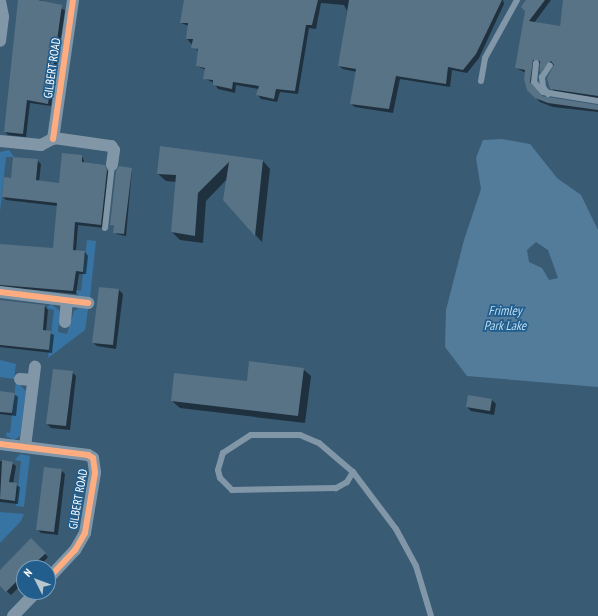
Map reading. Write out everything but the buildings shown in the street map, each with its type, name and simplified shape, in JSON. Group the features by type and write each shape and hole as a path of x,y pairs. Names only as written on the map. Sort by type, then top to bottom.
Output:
{"street":[{"name":"GILBERT ROAD","path":"53,139 73,0"},
{"path":"0,1 2,17 0,41"},
{"path":"0,141 41,145 53,139 111,146 114,150 112,166"},
{"path":"0,292 88,303"},
{"path":"65,322 67,301"},
{"path":"25,447 35,367"},
{"path":"20,379 33,380"},
{"name":"GILBERT ROAD","path":"0,444 88,455 93,458 95,464 85,533 75,550 56,570"},
{"path":"13,616 28,600"}],"lane":[{"path":"481,81 485,58 517,0"},
{"path":"536,63 534,82 540,90 548,94 598,101"},
{"path":"548,94 543,87 542,78 550,65"},
{"path":"105,228 112,166"},
{"path":"353,472 347,482 336,488 232,490 220,478 218,470 223,453 236,442 251,434 275,433 300,435 319,442 353,472 396,529 416,566 431,616"}],"shaded area":[{"path":"9,150 14,157 6,157 0,212 0,152"},
{"path":"87,240 96,241 90,298 79,296 75,290 81,291"},
{"path":"51,304 60,311 58,332 67,334 74,311 79,308 88,309 85,330 48,358 54,310 46,308"},
{"path":"0,360 16,364 14,379 0,377"},
{"path":"16,381 26,391 20,436 14,440 6,436 7,432 10,433"},
{"path":"20,454 30,456 24,507 16,506 21,461 15,460"},
{"path":"0,512 24,514 21,521 0,543"}],"water":[{"name":"Frimley Park Lake","path":"502,139 530,144 557,178 581,195 598,230 598,387 467,376 445,347 446,310 464,240 481,189 476,158 483,140","holes":["536,242 548,250 558,278 549,280 542,268 529,262 527,250"]}],"cycle path":[{"path":"53,139 73,0"},
{"path":"0,292 88,303"},
{"path":"0,444 88,455 93,458 95,473 85,533 75,550 56,570"}]}
